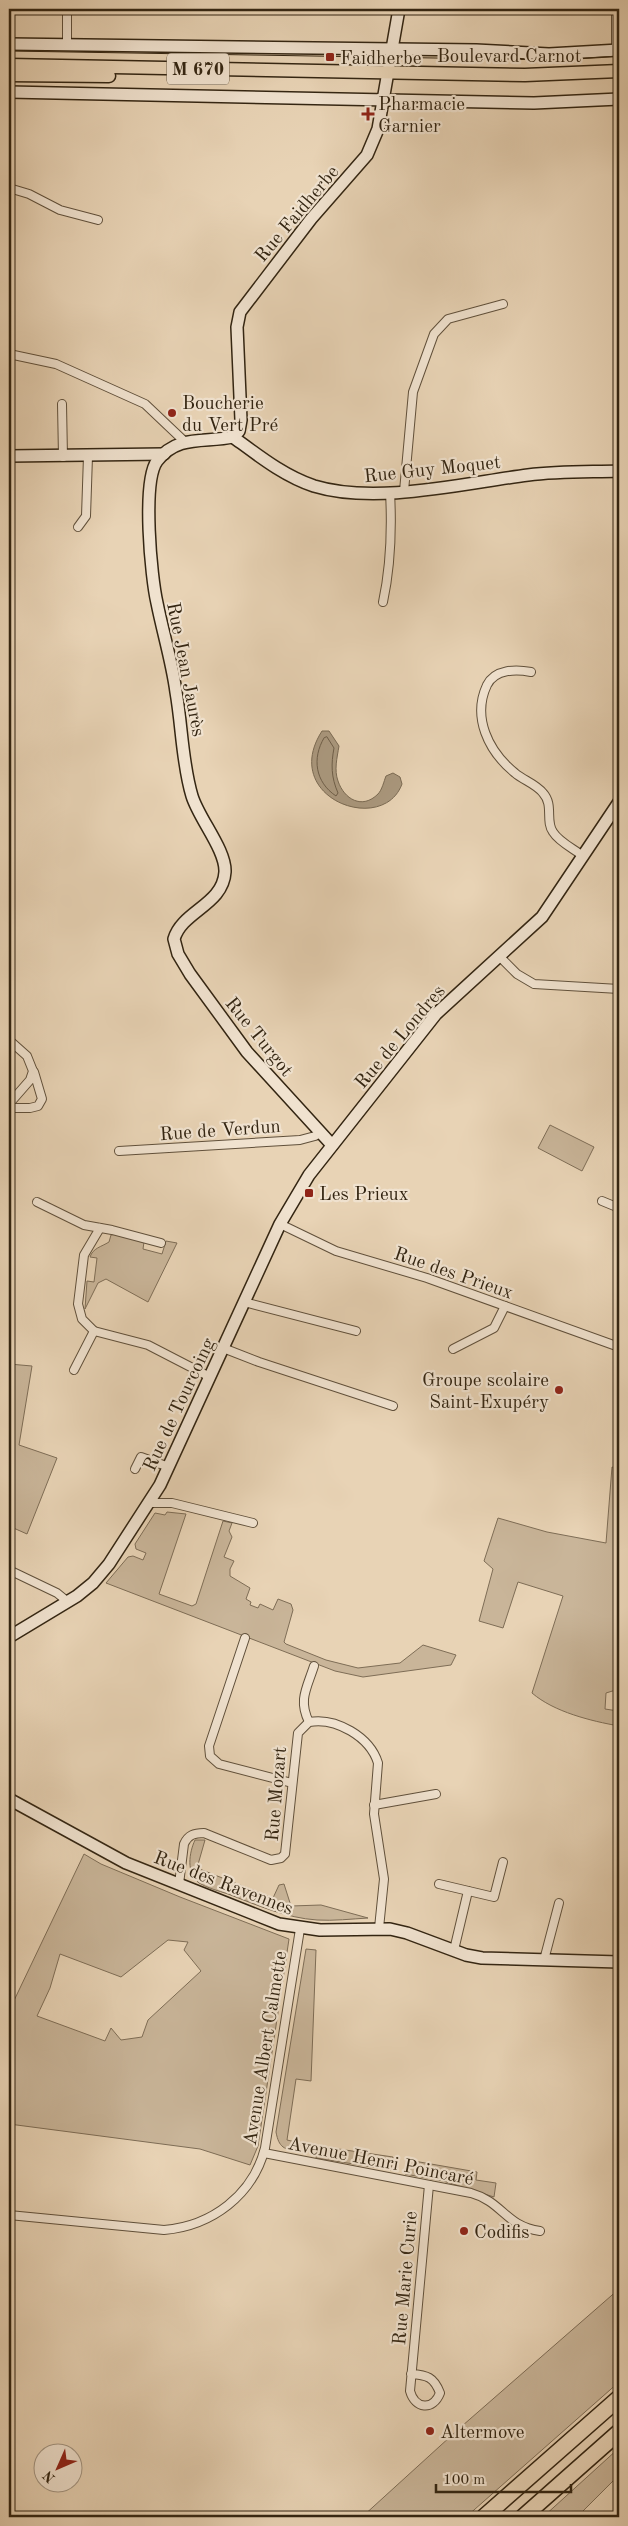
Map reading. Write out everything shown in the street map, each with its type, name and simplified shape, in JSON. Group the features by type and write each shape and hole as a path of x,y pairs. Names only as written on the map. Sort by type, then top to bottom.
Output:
{"highway":[{"path":"484,2517 619,2398"},
{"path":"523,2517 619,2432"},
{"path":"528,2517 564,2481"}],"main road":[{"name":"Boulevard Carnot","path":"9,65 548,83 619,80"},
{"name":"Boulevard Carnot","path":"9,75 387,77 562,75 619,71"}],"street":[{"path":"66,9 67,45"},
{"name":"Rue Faidherbe","path":"233,438 239,432 241,420 237,327 240,312 311,219 370,150 376,136 399,9"},
{"name":"Boulevard Carnot","path":"9,44 392,49 549,54 617,50 616,9"},
{"path":"9,92 383,101 561,103 619,99"},
{"path":"9,188 23,191 60,210 98,220"},
{"path":"404,491 413,392 434,334 448,319 503,304"},
{"path":"9,354 56,364 145,404 184,441"},
{"path":"62,404 63,457"},
{"name":"Rue Jean Jaurès","path":"174,939 179,928 219,892 224,881 225,867 192,795 172,663 155,591 149,496 154,466 164,454 184,441 233,438"},
{"name":"Rue Guy Moquet","path":"233,438 281,471 308,484 342,492 404,491 554,472 619,471"},
{"path":"9,456 63,457 164,454"},
{"path":"78,527 86,516 88,456"},
{"path":"384,602 389,574 392,518 390,492"},
{"path":"531,672 501,672 491,678 480,704 483,727 504,762 544,793 549,804 550,827 553,833 583,856"},
{"name":"Rue de Londres","path":"332,1145 427,1024 446,1003 542,917 619,802"},
{"name":"Rue Turgot","path":"174,939 178,954 190,974 247,1052 332,1145"},
{"path":"500,956 517,974 534,984 619,989"},
{"path":"9,1040 27,1056 42,1099 38,1106 30,1108 9,1106"},
{"path":"9,1106 32,1078 32,1067"},
{"name":"Rue de Verdun","path":"119,1151 300,1140 315,1136 320,1132"},
{"name":"Rue de Tourcoing","path":"9,1637 68,1602 100,1576 150,1503 169,1467 280,1224 306,1180 332,1145"},
{"path":"602,1201 619,1208"},
{"path":"37,1202 84,1225 160,1243"},
{"name":"Rue des Prieux","path":"280,1224 336,1250 427,1278 619,1347"},
{"path":"100,1228 84,1255 78,1298 82,1319 94,1331 148,1345 210,1377"},
{"path":"244,1302 356,1331"},
{"path":"453,1349 494,1328 505,1306"},
{"path":"74,1370 94,1331"},
{"path":"223,1348 259,1362 394,1406"},
{"path":"135,1469 141,1457 169,1467"},
{"path":"150,1503 172,1503 201,1513 254,1523"},
{"path":"9,1570 57,1593 68,1602"},
{"path":"244,1638 209,1746 210,1756 219,1764 292,1784"},
{"path":"314,1666 302,1701 309,1722 326,1722 353,1732 376,1755 379,1771 374,1805 384,1869 379,1928"},
{"name":"Rue Mozart","path":"179,1884 184,1844 187,1839 197,1833 271,1860 281,1858 287,1848 295,1741 301,1728 309,1722"},
{"path":"374,1805 436,1794"},
{"name":"Rue des Ravennes","path":"9,1799 41,1815 110,1855 267,1920 300,1928 379,1928 407,1933 482,1958 619,1962"},
{"path":"439,1884 494,1897 503,1862"},
{"path":"454,1950 468,1891"},
{"path":"544,1960 559,1903"},
{"name":"Avenue Albert Calmette","path":"9,2215 146,2230 182,2228 212,2217 232,2203 249,2183 264,2153 300,1928"},
{"name":"Avenue Henri Poincaré","path":"264,2153 478,2195 495,2204 514,2224 523,2228 540,2231"},
{"name":"Rue Marie Curie","path":"411,2374 427,2375 432,2379 440,2393 438,2399 423,2405 412,2399 410,2391 411,2374 429,2185"}],"shaded area":[{"path":"550,1125 594,1147 582,1171 538,1148"},
{"path":"117,1234 144,1242 143,1249 162,1254 166,1241 177,1243 148,1302 106,1279 98,1283 85,1309 87,1281 94,1282 97,1258 90,1257 91,1254 109,1242 111,1235"},
{"path":"9,1364 32,1366 19,1445 57,1458 27,1534 9,1526"},
{"path":"612,1467 619,1469 619,1689 606,1693 605,1709 618,1711 617,1722 619,1722 619,1726 562,1710 541,1700 532,1693 563,1596 518,1582 503,1628 479,1621 493,1569 484,1561 498,1518 547,1532 606,1543"},
{"path":"167,1512 186,1514 159,1594 192,1606 196,1604 223,1521 232,1523 229,1531 232,1537 224,1557 234,1561 230,1569 230,1576 250,1588 246,1599 251,1602 250,1605 258,1608 260,1604 273,1610 278,1599 291,1604 293,1610 284,1642 286,1644 326,1660 358,1668 400,1663 423,1645 456,1655 451,1665 363,1677 335,1671 106,1583 128,1557 133,1556 143,1560 146,1553 136,1549 135,1544 155,1513 165,1515"},
{"path":"195,1840 205,1840 197,1868 273,1898 279,1885 284,1884 291,1906 321,1905 368,1918 323,1920 294,1917 199,1883 190,1868 191,1851"},
{"path":"84,1854 101,1864 180,1897 289,1939 258,2146 250,2165 200,2149 9,2124 9,2011","holes":["168,1940 188,1942 184,1950 201,1971 148,2020 142,2037 121,2040 111,2028 105,2041 37,2016 50,1988 60,1954 121,1977"]},
{"path":"306,1949 316,1950 311,2081 296,2079 287,2140 300,2143 299,2152 283,2147 276,2132"},
{"path":"318,2146 393,2157 391,2170 316,2158"},
{"path":"408,2160 477,2172 476,2180 496,2183 494,2197 443,2181 405,2174"},
{"path":"619,2289 619,2382 466,2517 362,2517 462,2426"},
{"path":"619,2448 619,2478 613,2481 577,2517 543,2517"}],"water":[{"path":"322,731 329,731 339,746 336,773 341,787 349,797 360,802 372,799 382,788 386,776 393,773 400,777 402,784 391,799 375,807 357,808 339,802 323,791 314,775 312,755"}],"tram line":[{"path":"9,51 556,60 619,56"}],"place":[{"name":"Faidherbe","path":"330,57"},
{"name":"Pharmacie Garnier","path":"368,114"},
{"name":"Boucherie du Vert Pré","path":"172,413"},
{"name":"Les Prieux","path":"309,1193"},
{"name":"Groupe scolaire Saint-Exupéry","path":"559,1390"},
{"name":"Codifis","path":"464,2231"},
{"name":"Altermove","path":"430,2431"}]}
